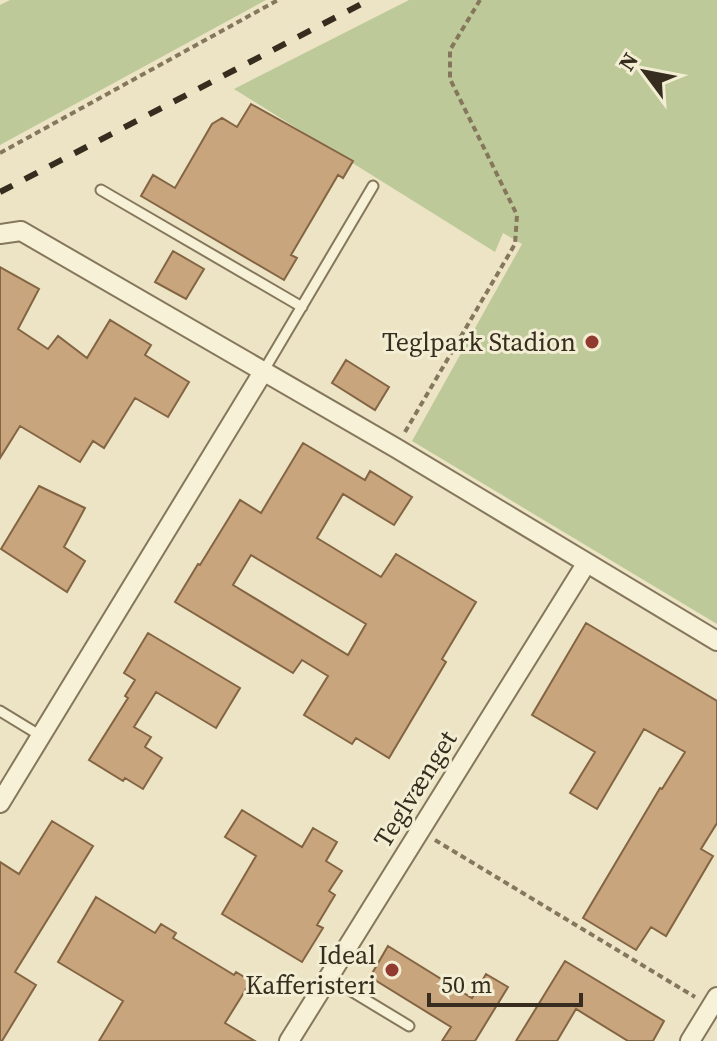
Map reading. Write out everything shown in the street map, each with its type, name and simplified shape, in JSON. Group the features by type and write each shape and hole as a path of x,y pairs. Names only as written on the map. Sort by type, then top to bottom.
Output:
{"street":[{"path":"0,234 21,231 396,448 717,641"},
{"path":"0,803 263,372"},
{"name":"Teglvænget","path":"289,1041 586,564"},
{"path":"690,1041 714,1002"}],"lane":[{"path":"263,372 373,186"},
{"path":"101,190 302,307"},
{"path":"0,711 41,736"},
{"path":"328,977 409,1026"}],"path":[{"path":"0,153 278,0"},
{"path":"396,448 515,244 517,215 450,79 450,50 480,0"},
{"path":"419,831 714,1002"}],"green space":[{"path":"10,0 266,0 0,145 0,5"},
{"name":"Teglpark Stadion","path":"409,0 717,0 717,624 412,441 522,244 503,233 495,252 234,89"}],"building":[{"path":"251,104 353,161 343,178 338,175 291,255 297,258 284,280 141,196 153,175 175,188 212,124 222,118 237,127"},
{"path":"173,251 204,269 186,299 155,282"},
{"path":"0,267 39,289 18,329 48,349 58,336 87,358 110,320 151,345 145,355 189,382 168,417 135,398 104,448 93,441 80,462 20,426 0,458"},
{"path":"346,360 389,387 375,410 332,383"},
{"path":"303,443 365,480 370,471 412,497 394,525 343,494 317,538 381,577 396,554 476,602 442,659 446,662 389,758 356,738 352,744 304,715 328,676 302,660 293,673 175,602 240,500 261,513","holes":["251,555 366,624 348,655 233,585"]},
{"path":"39,486 85,508 64,547 85,561 67,592 1,549"},
{"path":"586,623 717,701 717,823 701,849 713,856 666,936 651,927 636,950 583,918 660,788 685,752 644,729 597,809 570,793 595,752 532,715"},
{"path":"148,633 240,688 216,728 156,692 134,727 151,737 145,747 162,758 143,789 125,778 123,781 89,760 128,698 125,696 135,680 124,673"},
{"path":"242,810 302,847 313,828 337,842 326,861 342,871 329,891 335,895 317,925 323,928 302,962 222,914 256,856 225,837"},
{"path":"52,821 93,846 15,972 36,985 0,1041 0,862 19,874"},
{"path":"96,897 155,933 161,924 176,933 173,938 234,975 236,972 251,981 225,1023 255,1041 99,1041 123,1001 58,962"},
{"path":"388,946 472,998 486,974 508,987 475,1041 442,1041 451,1027 370,977"},
{"path":"565,961 664,1021 653,1041 628,1041 576,1009 557,1041 516,1041"}],"railway":[{"path":"0,192 369,0"}],"place":[{"name":"Teglpark Stadion","path":"592,342"},
{"name":"Ideal Kafferisteri","path":"392,970"}]}
